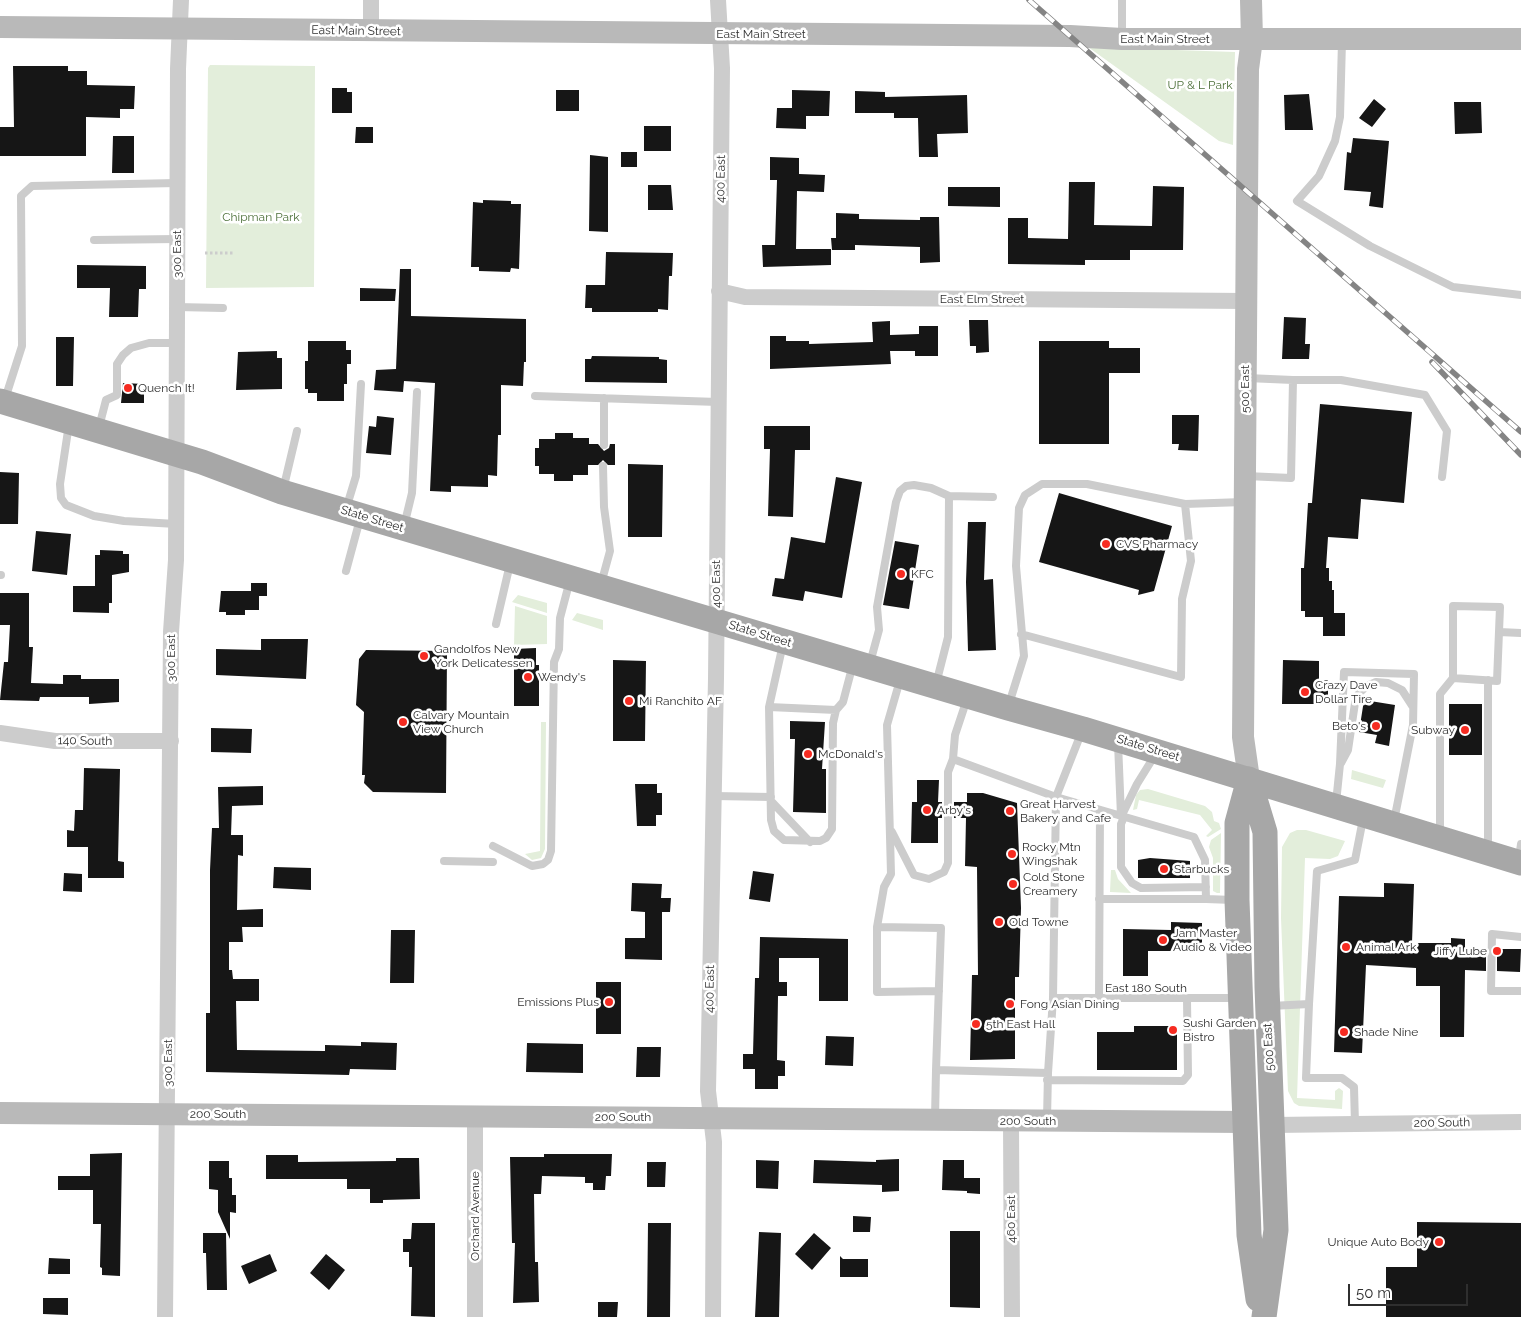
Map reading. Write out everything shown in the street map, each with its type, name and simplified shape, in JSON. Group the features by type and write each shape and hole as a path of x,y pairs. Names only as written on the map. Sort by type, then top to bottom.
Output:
{"main road":[{"name":"State Street","path":"2,402 176,454 282,492 861,665 1249,778 1488,853 1520,856"},
{"name":"500 East","path":"1249,778 1237,823 1237,900 1239,998 1246,1122 1249,1235 1260,1317"},
{"name":"500 East","path":"1249,778 1264,826 1267,1006 1276,1230 1264,1317"}],"street":[{"name":"300 East","path":"165,1317 171,632 176,524 177,183 181,0"},
{"path":"370,0 370,31"},
{"name":"400 East","path":"713,1317 714,1142 708,1091 714,796 722,68 718,0"},
{"name":"500 East","path":"1249,778 1243,737 1248,69 1252,39 1252,0"},
{"name":"East Main Street","path":"0,27 1070,36 1122,39 1521,39"},
{"name":"East Elm Street","path":"719,291 745,297 1246,301"},
{"name":"140 South","path":"0,734 56,741 171,741"},
{"name":"200 South","path":"0,1113 1246,1122"},
{"name":"Orchard Avenue","path":"475,1116 475,1317"},
{"name":"460 East","path":"1011,1121 1012,1317"},
{"name":"200 South","path":"1273,1125 1521,1122"}],"lane":[{"path":"1122,0 1122,39"},
{"path":"1342,39 1340,117 1335,141 1319,176 1297,201 1370,246 1453,287 1521,296"},
{"path":"2,402 22,346 21,196 32,186 177,183"},
{"path":"94,240 177,239"},
{"path":"176,307 223,308"},
{"path":"98,431 106,400 117,395 117,364 122,355 132,348 149,343 176,343"},
{"path":"1246,378 1341,380 1425,395 1447,431 1442,477"},
{"path":"1245,476 1291,478 1293,380"},
{"path":"346,570 354,513 361,384"},
{"path":"403,528 412,493 417,392"},
{"path":"535,396 718,402"},
{"path":"604,398 604,445"},
{"path":"69,422 60,484 61,498 66,505 94,516 124,521 176,524"},
{"path":"282,492 297,431"},
{"path":"600,586 610,551 604,507 603,466"},
{"path":"1008,708 1024,656 1016,566 1018,508 1025,495 1042,484 1087,484 1185,504 1245,502"},
{"path":"784,642 769,707 772,826 776,835 784,840 810,842 826,838 832,829 833,723 836,710 843,702 879,630 877,607 896,502 900,491 906,486 914,485 931,488 949,496 993,497"},
{"path":"936,686 948,637 949,496"},
{"path":"1021,634 1181,677 1182,599 1191,561 1185,504"},
{"path":"496,624 511,560"},
{"path":"493,846 532,866 543,864 548,860 551,851 554,662 559,649 560,618 570,577"},
{"path":"1440,838 1440,694 1453,678 1453,606 1500,607 1497,680 1453,678"},
{"path":"1499,632 1521,633"},
{"path":"1336,806 1344,672 1414,674 1413,725 1393,823"},
{"path":"901,676 887,725 891,874 884,887 877,927 877,992 938,991"},
{"path":"1488,680 1488,853"},
{"path":"1340,764 1348,750 1355,702 1359,693 1367,686 1376,682 1388,683 1402,690 1413,706"},
{"path":"890,828 914,875 928,879 944,872 948,863 948,772 953,759 955,735 968,696"},
{"path":"769,707 836,710"},
{"path":"1047,1121 1048,1077 1054,998 1056,797 1083,729"},
{"path":"1118,739 1123,817"},
{"path":"1158,751 1137,784 1123,817 1121,824 1121,867 1125,876 1141,888 1206,887"},
{"path":"953,759 1056,797 1194,838 1205,860 1206,899"},
{"path":"714,796 770,799 810,842"},
{"path":"1099,999 1100,810"},
{"path":"1354,1124 1354,1087 1342,1078 1306,1078 1317,871 1354,860 1364,814"},
{"path":"444,861 493,862"},
{"path":"1099,899 1237,900"},
{"path":"877,927 941,928 935,1120"},
{"path":"1521,937 1492,934 1491,991 1521,991"},
{"name":"East 180 South","path":"1054,998 1239,998"},
{"path":"936,1070 1048,1077 1183,1081 1188,1075 1187,999"},
{"path":"1267,1006 1309,1004"}],"path":[{"path":"205,253 235,253"}],"green space":[{"name":"UP & L Park","path":"1088,47 1235,52 1233,145 1219,141"},
{"name":"Chipman Park","path":"210,65 315,66 314,287 206,288 208,68"},
{"path":"518,595 547,603 547,613 512,602"},
{"path":"515,606 547,616 547,644 514,645"},
{"path":"577,613 603,620 603,630 572,620"},
{"path":"541,722 546,722 545,849 541,858 532,860 525,854 540,851"},
{"path":"1352,770 1386,780 1383,788 1351,779"},
{"path":"1148,789 1205,806 1212,812 1214,821 1219,823 1221,829 1208,837 1206,836 1212,830 1200,815 1139,800 1137,809 1133,810 1136,795 1140,790"},
{"path":"1297,830 1306,830 1345,841 1338,856 1330,859 1305,858 1297,1098 1335,1100 1335,1091 1339,1088 1343,1091 1342,1109 1299,1106 1294,1103 1288,1091 1281,918 1282,847 1290,833"},
{"path":"1221,833 1220,893 1217,893 1213,891 1213,858 1209,847 1211,840"},
{"path":"1111,870 1115,870 1118,879 1131,893 1110,892"}],"building":[{"path":"13,66 68,66 68,71 87,71 87,85 135,86 134,109 120,109 120,118 86,117 86,156 0,156 0,127 14,127"},
{"path":"332,88 347,88 347,92 352,92 352,113 332,113"},
{"path":"556,90 579,90 579,111 556,111"},
{"path":"792,90 830,91 829,116 806,116 806,129 776,128 777,108 792,108"},
{"path":"855,91 885,92 885,97 967,95 968,133 937,134 938,157 919,157 918,118 894,118 894,113 855,113"},
{"path":"1309,94 1313,130 1285,130 1284,95"},
{"path":"1374,99 1386,109 1372,127 1359,118"},
{"path":"1454,102 1481,102 1482,133 1455,134"},
{"path":"644,126 671,126 671,151 644,151"},
{"path":"356,127 373,127 373,143 355,143"},
{"path":"113,136 134,136 134,173 112,173"},
{"path":"1353,138 1389,141 1383,208 1369,206 1371,192 1344,190 1347,152 1351,153"},
{"path":"621,152 637,152 637,167 621,167"},
{"path":"590,155 608,157 608,232 589,231"},
{"path":"770,157 799,158 799,174 825,175 824,192 797,191 796,249 831,249 831,265 763,267 762,245 775,245 777,180 770,180"},
{"path":"1069,182 1095,182 1094,225 1152,226 1153,186 1184,187 1183,250 1130,250 1130,260 1085,260 1085,265 1008,264 1008,218 1028,218 1028,238 1068,239"},
{"path":"648,185 671,185 673,210 648,210"},
{"path":"948,187 1000,187 1000,207 948,206"},
{"path":"483,200 511,201 511,204 521,204 519,269 511,268 510,272 479,271 479,267 471,267 473,202 483,203"},
{"path":"836,213 859,214 859,219 920,220 920,217 939,217 940,262 920,263 920,247 855,245 855,250 832,250 831,238 836,238"},
{"path":"606,252 673,253 672,276 669,276 668,310 658,309 658,312 592,312 592,308 585,308 586,285 605,285"},
{"path":"77,265 146,266 146,289 139,289 138,317 109,317 110,288 77,288"},
{"path":"400,269 411,269 411,316 526,319 526,362 524,362 523,386 501,385 501,435 498,435 497,476 488,475 488,487 451,486 451,492 430,491 435,383 404,381 403,392 374,390 376,370 396,369"},
{"path":"360,288 396,289 395,301 360,301"},
{"path":"1284,317 1306,318 1305,344 1310,344 1309,359 1282,359"},
{"path":"969,320 988,320 989,352 976,353 976,346 970,346"},
{"path":"890,321 890,335 919,334 919,326 938,326 938,356 915,356 915,351 890,351 891,364 770,369 770,336 786,336 786,341 809,341 809,344 873,342 872,322"},
{"path":"56,337 74,337 73,386 56,386"},
{"path":"308,341 346,341 346,350 351,350 351,364 347,364 347,384 344,384 344,401 317,401 317,393 308,393 308,389 305,389 305,361 308,361"},
{"path":"1039,341 1109,341 1109,348 1140,348 1140,373 1109,373 1109,444 1039,444"},
{"path":"277,351 277,358 282,358 282,389 236,390 238,352"},
{"path":"592,356 659,357 659,359 667,360 667,383 585,382 585,359 591,359"},
{"name":"Quench It!","path":"123,383 144,384 144,403 121,403"},
{"path":"1320,404 1412,412 1404,503 1361,499 1358,539 1328,537 1326,568 1329,568 1329,581 1332,581 1332,590 1334,590 1334,613 1345,613 1345,636 1323,636 1323,617 1305,617 1305,611 1301,611 1301,568 1304,568 1308,503 1312,503"},
{"path":"1172,415 1199,415 1198,451 1178,450 1179,444 1172,444"},
{"path":"377,416 394,418 391,455 366,453 369,426 376,427"},
{"path":"764,426 810,426 810,450 795,450 793,517 768,516 770,449 764,449"},
{"path":"555,433 573,433 573,438 589,438 589,444 598,444 604,451 609,448 610,444 615,444 615,465 608,465 603,460 598,465 588,465 588,475 573,475 573,481 554,481 554,474 539,474 539,466 535,466 535,448 539,448 539,439 555,439"},
{"path":"628,464 663,465 662,537 628,537"},
{"path":"0,472 19,473 18,524 0,524"},
{"path":"836,477 862,482 842,598 805,591 803,601 772,596 775,578 784,579 791,537 825,543"},
{"name":"CVS Pharmacy","path":"1059,493 1172,526 1154,591 1138,595 1139,590 1039,562"},
{"path":"968,522 986,522 984,580 993,579 996,650 968,651 966,582"},
{"path":"36,531 71,534 67,575 32,571"},
{"name":"KFC","path":"895,541 919,545 909,609 883,605"},
{"path":"100,550 123,551 123,554 129,554 129,572 112,575 112,603 109,603 109,613 73,612 73,586 95,586 95,555 100,555"},
{"path":"251,583 267,583 267,596 259,596 259,610 245,610 245,615 226,615 226,612 219,612 221,591 251,591"},
{"path":"0,593 29,593 29,647 33,647 31,683 63,684 63,675 81,675 81,679 119,679 119,702 89,704 89,697 40,697 39,701 0,700 4,662 8,662 10,625 0,625"},
{"path":"261,639 308,639 306,679 216,675 216,649 261,650"},
{"name":"Wendy's","path":"536,648 536,665 539,665 539,706 514,706 514,649"},
{"path":"366,650 447,651 446,793 373,792 364,783 365,775 362,775 364,712 356,705 359,659"},
{"name":"Mi Ranchito AF","path":"613,660 646,661 645,741 613,741"},
{"name":"Crazy Dave Dollar Tire","path":"1283,660 1319,661 1319,680 1328,680 1328,704 1282,704"},
{"name":"Beto's","path":"1364,700 1395,705 1389,746 1375,743 1377,735 1359,732"},
{"name":"Subway","path":"1449,704 1482,704 1482,755 1449,755"},
{"name":"McDonald's","path":"790,721 825,722 822,769 826,769 826,813 793,812 795,739 790,739"},
{"path":"211,728 252,729 251,753 211,752"},
{"path":"84,768 120,769 118,861 124,862 124,878 88,878 88,847 67,847 67,830 74,831 75,810 83,810"},
{"name":"Arby's","path":"917,780 939,780 938,802 942,802 942,818 938,818 938,843 911,843 912,802 917,802"},
{"path":"635,784 657,784 657,793 662,793 662,815 656,815 656,826 637,826"},
{"path":"263,786 263,805 232,806 231,835 243,835 243,856 238,855 237,910 263,909 263,927 242,927 243,942 229,942 229,970 232,970 233,979 259,979 259,1001 236,1001 237,1050 325,1051 325,1045 361,1046 361,1042 397,1043 396,1070 350,1069 349,1075 206,1072 206,1013 210,1013 210,870 212,828 219,828 218,787"},
{"name":"Old Towne","path":"967,793 983,793 1017,803 1021,908 1019,977 1015,977 1015,1059 970,1060 972,975 978,975 977,867 965,866 966,818 954,818 954,802 967,802"},
{"name":"Starbucks","path":"1150,858 1190,861 1190,878 1138,878 1138,860"},
{"path":"274,867 311,868 311,890 273,888"},
{"path":"753,871 774,874 770,902 749,899"},
{"path":"64,873 82,874 82,892 63,891"},
{"path":"632,883 662,884 661,898 671,898 670,912 662,912 662,960 625,959 625,938 645,938 645,912 631,911"},
{"path":"1384,883 1414,884 1412,943 1451,943 1451,938 1465,939 1465,948 1486,948 1486,971 1465,970 1464,1037 1440,1037 1440,986 1416,986 1416,968 1366,965 1362,1053 1334,1052 1339,896 1384,897"},
{"name":"Jam Master Audio & Video","path":"1171,922 1202,923 1202,951 1148,951 1148,976 1123,976 1123,929 1171,930"},
{"path":"391,930 415,930 414,983 390,983"},
{"path":"760,937 848,939 848,1001 819,1001 819,958 779,958 779,982 787,982 787,996 778,996 777,1060 785,1061 785,1076 778,1076 778,1089 755,1089 755,1069 743,1069 743,1054 753,1054 755,978 759,978"},
{"path":"1497,949 1521,949 1520,972 1497,971"},
{"name":"Emissions Plus","path":"596,982 621,982 621,1034 596,1034"},
{"path":"1134,1026 1177,1026 1177,1070 1097,1070 1097,1032 1134,1032"},
{"path":"826,1036 854,1037 853,1066 825,1065"},
{"path":"527,1043 583,1044 583,1073 526,1072"},
{"path":"637,1047 661,1047 660,1077 636,1077"},
{"path":"122,1153 120,1276 102,1275 102,1268 100,1267 101,1224 93,1224 93,1190 58,1190 58,1176 90,1176 90,1154"},
{"path":"544,1154 612,1154 611,1176 606,1176 605,1190 593,1190 593,1183 585,1183 585,1177 542,1176 541,1194 534,1194 535,1262 538,1262 539,1302 513,1303 515,1243 512,1243 510,1157 544,1157"},
{"path":"266,1155 298,1155 298,1162 396,1161 396,1158 419,1158 420,1199 383,1200 383,1203 370,1203 370,1189 347,1189 347,1179 266,1179"},
{"path":"899,1159 899,1191 882,1192 882,1185 813,1183 814,1160 876,1162 876,1160"},
{"path":"756,1160 779,1161 778,1189 756,1188"},
{"path":"943,1160 964,1160 964,1178 980,1178 980,1194 967,1193 967,1191 942,1190"},
{"path":"209,1161 229,1161 232,1195 236,1195 236,1213 230,1212 230,1239 218,1212 218,1190 209,1189"},
{"path":"647,1162 666,1162 665,1187 647,1187"},
{"path":"853,1216 871,1217 870,1232 853,1232"},
{"path":"1417,1222 1521,1223 1521,1317 1386,1317 1386,1267 1417,1267"},
{"path":"412,1223 435,1223 435,1317 411,1316 412,1267 409,1267 409,1252 403,1252 403,1239 411,1239"},
{"path":"648,1223 671,1223 670,1317 647,1317"},
{"path":"950,1231 980,1231 980,1308 950,1307"},
{"path":"759,1232 781,1233 779,1317 755,1317"},
{"path":"203,1233 226,1233 227,1290 207,1290 206,1253 203,1253"},
{"path":"814,1233 831,1248 812,1270 795,1254"},
{"path":"270,1254 277,1271 249,1284 241,1266"},
{"path":"326,1254 345,1270 329,1290 310,1273"},
{"path":"840,1256 843,1259 868,1259 868,1277 840,1277"},
{"path":"49,1258 70,1259 70,1274 48,1274"},
{"path":"43,1298 68,1298 68,1315 43,1314"},
{"path":"598,1302 618,1302 617,1317 598,1317"}],"railway":[{"path":"1029,0 1521,432"},
{"path":"1432,362 1521,455"}],"place":[{"name":"Quench It!","path":"128,388"},
{"name":"CVS Pharmacy","path":"1106,544"},
{"name":"KFC","path":"901,574"},
{"name":"Gandolfos New York Delicatessen","path":"424,656"},
{"name":"Wendy's","path":"528,677"},
{"name":"Crazy Dave Dollar Tire","path":"1305,692"},
{"name":"Mi Ranchito AF","path":"629,701"},
{"name":"Calvary Mountain View Church","path":"403,722"},
{"name":"Beto's","path":"1376,726"},
{"name":"Subway","path":"1465,730"},
{"name":"McDonald's","path":"808,754"},
{"name":"Arby's","path":"927,810"},
{"name":"Great Harvest Bakery and Cafe","path":"1010,811"},
{"name":"Rocky Mtn Wingshak","path":"1012,854"},
{"name":"Starbucks","path":"1164,869"},
{"name":"Cold Stone Creamery","path":"1013,884"},
{"name":"Old Towne","path":"999,922"},
{"name":"Jam Master Audio & Video","path":"1163,940"},
{"name":"Animal Ark","path":"1346,947"},
{"name":"Jiffy Lube","path":"1497,951"},
{"name":"Emissions Plus","path":"609,1002"},
{"name":"Fong Asian Dining","path":"1010,1004"},
{"name":"5th East Hall","path":"976,1024"},
{"name":"Sushi Garden Bistro","path":"1173,1030"},
{"name":"Shade Nine","path":"1344,1032"},
{"name":"Unique Auto Body","path":"1439,1242"}]}
